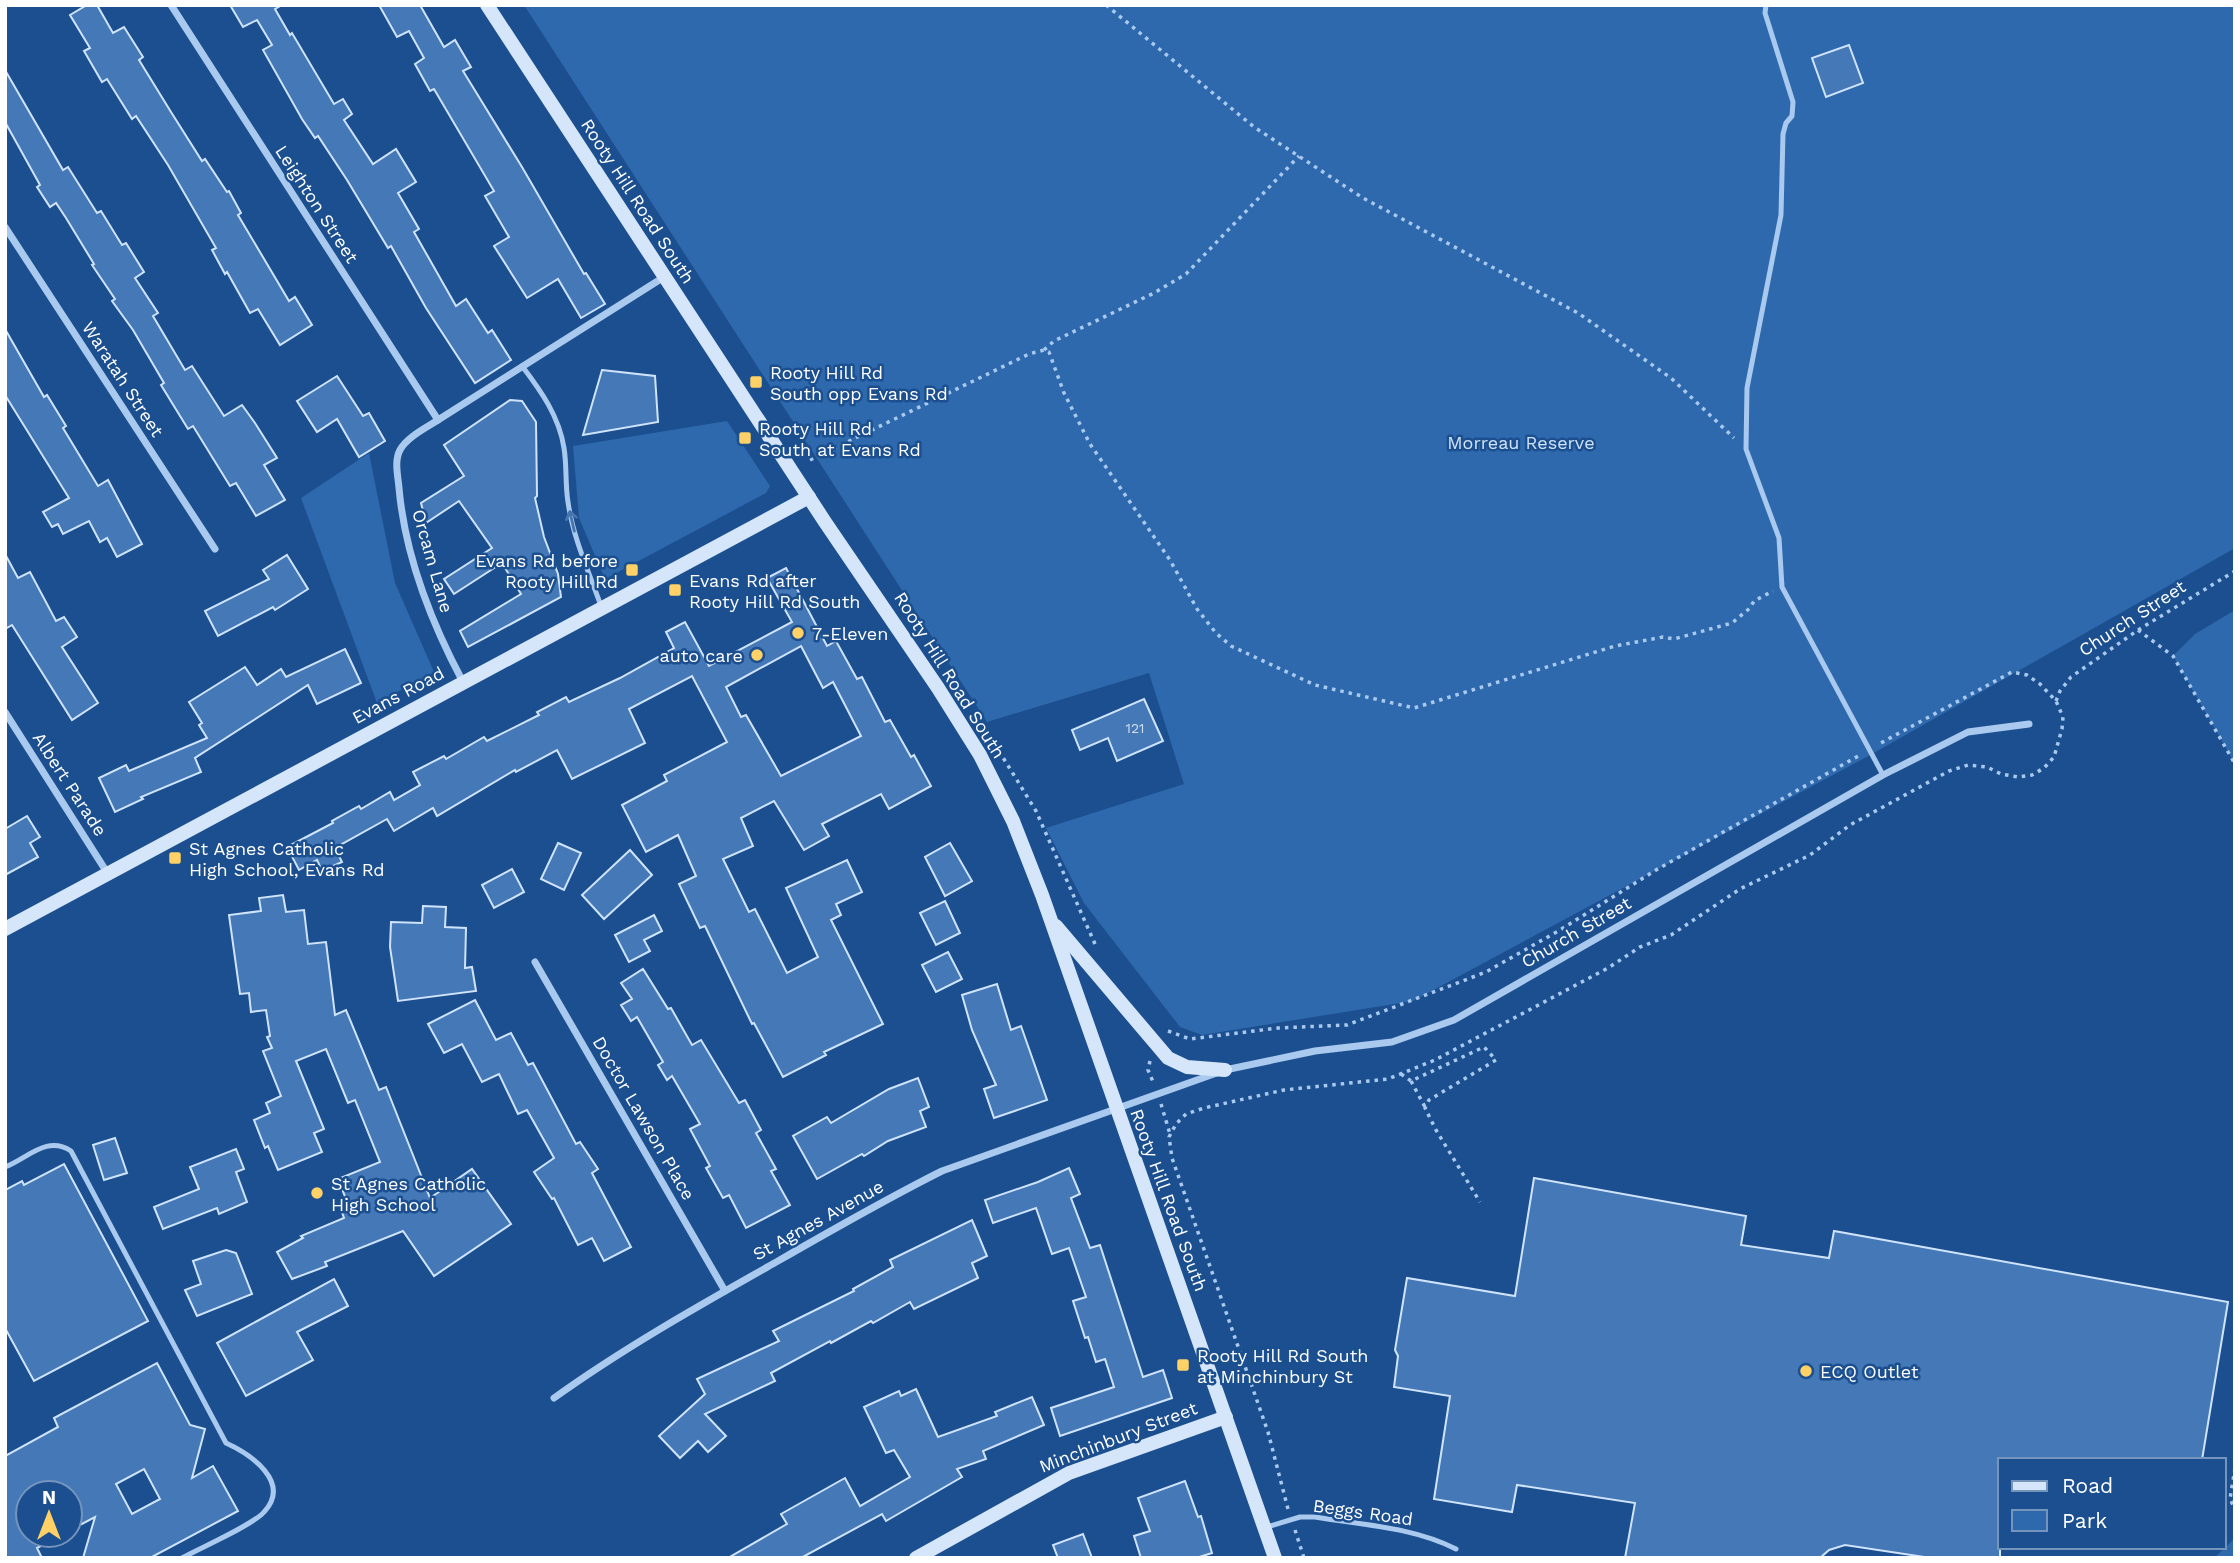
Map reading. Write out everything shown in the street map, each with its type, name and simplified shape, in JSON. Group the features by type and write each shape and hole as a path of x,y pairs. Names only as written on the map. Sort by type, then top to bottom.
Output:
{"main road":[{"name":"Rooty Hill Road South","path":"487,5 980,755 1013,821 1050,919 1275,1558"},
{"name":"Evans Road","path":"5,929 809,496"},
{"path":"1050,919 1168,1058 1187,1067 1225,1070"},
{"name":"Minchinbury Street","path":"916,1558 1069,1473 1226,1417"}],"street":[{"name":"Leighton Street","path":"171,5 438,419"},
{"name":"Waratah Street","path":"5,227 215,549"},
{"path":"438,419 664,277"},
{"name":"Orcam Lane","path":"438,419 400,450 397,466 400,498 407,540 426,601 463,682"},
{"name":"Albert Parade","path":"5,712 108,873"},
{"name":"Church Street","path":"1115,1108 1225,1070 1315,1051 1392,1042 1454,1020 1883,775 1968,732 2029,724"},
{"name":"Doctor Lawson Place","path":"535,962 725,1291"},
{"name":"St Agnes Avenue","path":"554,1398 591,1371 725,1291 906,1189 942,1171 1115,1108"}],"lane":[{"path":"1766,5 1765,13 1793,102 1793,110 1783,134 1781,215 1747,388 1746,450 1779,538 1782,587 1883,775"},
{"path":"522,366 545,398 560,431 568,502 575,535 602,609"},
{"path":"5,1167 52,1144 62,1145 71,1151 226,1443 253,1458 264,1469 271,1482 272,1497 264,1513 182,1558"},
{"name":"Beggs Road","path":"1264,1528 1292,1519 1315,1517 1418,1533 1436,1538 1456,1549"}],"path":[{"path":"1106,5 1254,127 1363,198 1578,313 1671,379 1746,450"},
{"path":"810,460 1029,354 1044,350 1054,341 1154,293 1186,274 1299,156"},
{"path":"1044,350 1049,352 1064,393 1090,444 1170,560 1196,609 1231,646 1315,685 1414,708 1615,646 1664,637 1674,639 1732,623 1750,608 1754,601 1782,587"},
{"name":"Church Street","path":"2056,701 2071,677 2138,630 2235,571"},
{"path":"2138,630 2173,656 2235,764"},
{"path":"1161,1029 1190,1039 1278,1028 1347,1025 1486,972 1656,870 2012,672 2027,676 2049,693 2063,717 2054,757 2045,768 2032,775 2018,777 2001,774 1987,767 1968,765 1949,771 1850,825 1810,855 1740,889 1671,935 1640,947 1608,968 1435,1060 1388,1079 1284,1090 1186,1114 1168,1137 1172,1158 1268,1432 1304,1558"},
{"path":"2049,693 2060,691"},
{"path":"996,746 1036,811 1096,944"},
{"path":"1411,1081 1484,1047 1496,1060 1429,1100 1425,1108"},
{"path":"1401,1073 1411,1081 1436,1130 1480,1202"},
{"path":"2235,1468 2230,1500 2235,1509"}],"green space":[{"name":"Morreau Reserve","path":"524,5 2235,5 2235,548 1872,754 1413,1001 1202,1035 1180,1027 1084,903 1046,828 1184,784 1149,673 987,722"},
{"path":"727,421 770,486 766,493 605,579 579,518 573,446"},
{"path":"369,453 395,583 434,672 377,703 301,498"},
{"path":"2235,610 2235,764 2173,656 2195,634"},
{"path":"2235,1534 2235,1558 2214,1558 2226,1549"}],"building":[{"path":"87,5 97,5 113,33 124,27 143,57 139,60 202,161 205,159 227,192 229,191 241,213 238,215 289,301 295,297 312,325 280,345 258,309 250,313 227,272 225,274 212,250 216,248 168,165 136,116 132,119 107,79 102,82 84,51 90,48 70,15"},
{"path":"230,5 282,5 275,9 334,104 343,99 352,114 344,120 373,164 396,149 416,182 398,193 419,229 414,232 456,306 466,299 488,333 492,330 511,360 475,383 426,308 391,246 388,248 318,136 315,138 302,119 263,50 272,45 257,20 243,27"},
{"path":"379,5 420,5 444,47 455,40 471,67 463,71 584,274 586,273 605,304 581,318 558,279 527,298 494,246 509,237 485,196 494,191 434,89 430,91 415,64 424,58 409,31 397,37"},
{"path":"1849,45 1863,83 1826,97 1812,58"},
{"path":"5,70 63,170 68,167 97,213 101,211 122,245 126,243 144,272 135,278 158,313 153,316 185,370 192,366 224,416 242,405 255,423 277,458 264,465 285,500 256,516 236,483 230,486 193,426 188,429 161,385 164,383 133,330 112,301 115,299 66,218 56,203 50,207 37,187 40,185 5,122"},
{"path":"5,329 44,397 47,395 66,426 63,428 98,486 108,480 142,544 117,557 107,538 100,542 89,521 63,534 58,524 52,527 43,512 69,498 5,395"},
{"path":"602,370 655,376 658,422 583,435"},
{"path":"337,376 363,416 369,413 385,441 359,457 337,419 317,432 297,401"},
{"path":"510,400 522,401 536,422 535,498 544,537 558,574 561,597 468,647 460,631 521,594 502,563 454,594 444,579 492,548 459,501 426,523 421,503 464,476 444,445"},
{"path":"5,554 18,578 30,572 56,621 64,617 77,637 62,647 98,703 72,720 12,625 5,629"},
{"path":"287,555 308,589 275,610 273,607 218,636 205,611 269,579 263,570"},
{"path":"786,568 827,646 836,641 857,679 862,677 885,722 890,720 931,786 889,809 881,794 822,824 829,836 804,850 774,801 741,818 753,846 723,859 749,912 755,909 787,973 818,957 786,888 847,860 862,892 836,904 841,915 831,920 883,1024 824,1052 826,1055 783,1077 754,1023 752,1024 705,926 700,928 679,884 696,876 678,835 646,852 622,805 667,781 664,775 727,742 692,676 629,709 645,743 572,779 557,750 516,772 515,770 437,816 433,808 394,831 387,819 335,848 342,862 322,871 317,860 299,870 287,847 359,806 361,809 390,792 394,800 420,785 413,772 444,756 446,759 484,737 487,741 539,715 537,712 566,697 569,702 674,648 666,632 685,622 709,666 792,622 767,578","holes":["801,646 823,688 833,682 861,736 781,776 746,715 741,717 726,687"]},
{"path":"345,649 361,683 317,704 308,685 195,758 201,772 141,797 143,799 115,812 99,778 126,765 129,771 207,738 199,725 202,723 189,702 245,667 257,685 281,669 286,677"},
{"path":"1144,699 1163,741 1117,761 1108,738 1080,750 1072,730"},
{"path":"27,816 40,837 30,843 38,857 5,875 5,829"},
{"path":"558,843 581,853 564,890 541,879"},
{"path":"950,843 972,881 945,896 925,857"},
{"path":"630,850 652,875 604,919 582,895"},
{"path":"512,869 524,892 494,908 482,885"},
{"path":"283,895 286,912 304,910 308,944 326,942 335,1015 346,1010 379,1090 386,1087 430,1198 472,1169 511,1224 434,1276 403,1231 325,1262 327,1266 292,1279 277,1252 303,1238 301,1236 344,1218 340,1207 348,1204 338,1179 380,1162 355,1100 348,1103 326,1049 296,1061 324,1129 314,1133 322,1152 278,1170 268,1146 265,1148 254,1120 270,1113 266,1103 281,1096 263,1051 272,1048 267,1037 270,1036 266,1010 251,1012 249,993 240,994 229,915 261,911 259,898"},
{"path":"945,901 960,933 936,945 920,913"},
{"path":"423,906 446,907 445,927 466,928 465,968 472,967 476,991 398,1001 390,947 391,922 422,923"},
{"path":"654,915 662,931 644,940 650,951 629,962 615,935"},
{"path":"948,952 962,979 936,992 922,965"},
{"path":"643,969 668,1009 671,1008 692,1045 701,1040 739,1103 745,1100 761,1130 756,1133 776,1169 771,1171 790,1205 746,1228 729,1195 723,1198 706,1168 710,1166 690,1129 700,1124 672,1076 667,1080 658,1065 663,1062 637,1017 631,1021 621,1005 632,999 621,983"},
{"path":"997,984 1011,1030 1021,1026 1047,1100 994,1118 984,1089 996,1085 972,1030 962,995"},
{"path":"475,1000 496,1040 511,1033 528,1065 533,1063 576,1144 580,1142 598,1169 592,1173 631,1247 604,1261 592,1238 578,1245 554,1198 552,1199 534,1172 554,1158 527,1110 518,1114 499,1074 482,1082 462,1044 444,1053 428,1024"},
{"path":"918,1078 929,1107 920,1111 926,1127 888,1141 817,1179 793,1136 827,1117 831,1123 889,1089"},
{"path":"115,1138 127,1173 104,1180 93,1145"},
{"path":"236,1149 244,1169 236,1172 247,1202 219,1214 217,1208 163,1229 154,1207 199,1189 190,1167"},
{"path":"64,1164 148,1321 34,1381 5,1328 5,1190 22,1181 24,1185"},
{"path":"1069,1168 1080,1194 1071,1198 1090,1248 1100,1245 1143,1377 1163,1370 1172,1398 1060,1436 1051,1408 1114,1387 1105,1359 1096,1362 1073,1301 1086,1297 1069,1248 1052,1254 1036,1208 993,1223 985,1200"},
{"name":"ECQ Outlet","path":"1534,1178 1746,1216 1741,1245 1829,1258 1834,1231 2228,1302 2202,1458 1998,1458 2000,1558 1931,1558 1845,1545 1829,1550 1820,1558 1625,1558 1635,1503 1517,1485 1512,1512 1434,1499 1450,1396 1394,1387 1398,1356 1395,1350 1407,1278 1515,1296"},
{"path":"972,1220 987,1256 972,1263 978,1278 914,1309 910,1302 873,1323 871,1321 831,1343 830,1341 771,1373 775,1381 705,1414 726,1436 708,1452 698,1441 680,1458 659,1436 705,1394 697,1379 779,1341 773,1331 854,1291 853,1289 893,1267 890,1260"},
{"path":"226,1250 236,1253 252,1294 197,1316 185,1290 201,1284 193,1261"},
{"path":"334,1279 348,1306 297,1332 313,1360 246,1396 217,1343"},
{"path":"157,1363 190,1425 205,1429 192,1478 213,1466 238,1511 150,1558 83,1558 95,1517 84,1523 84,1479 14,1479 14,1549 38,1549 42,1558 5,1558 5,1456 58,1427 54,1418","holes":["144,1469 160,1499 132,1514 116,1484"]},
{"path":"916,1389 938,1437 997,1416 995,1412 1032,1397 1044,1425 983,1451 986,1459 957,1469 962,1477 886,1521 882,1514 801,1558 728,1558 787,1524 781,1514 845,1478 860,1506 910,1477 894,1450 886,1453 864,1407 899,1391 901,1396"},
{"path":"1185,1481 1198,1517 1201,1516 1212,1553 1196,1558 1141,1558 1134,1536 1150,1531 1138,1498"},
{"path":"1083,1534 1092,1558 1058,1558 1053,1545"}],"place":[{"name":"Rooty Hill Rd South opp Evans Rd","path":"756,382"},
{"name":"Rooty Hill Rd South at Evans Rd","path":"745,438"},
{"name":"Evans Rd before Rooty Hill Rd","path":"632,570"},
{"name":"Evans Rd after Rooty Hill Rd South","path":"675,590"},
{"name":"7-Eleven","path":"798,633"},
{"name":"auto care","path":"757,655"},
{"name":"St Agnes Catholic High School, Evans Rd","path":"175,858"},
{"name":"St Agnes Catholic High School","path":"317,1193"},
{"name":"Rooty Hill Rd South at Minchinbury St","path":"1183,1365"},
{"name":"ECQ Outlet","path":"1806,1371"}]}
